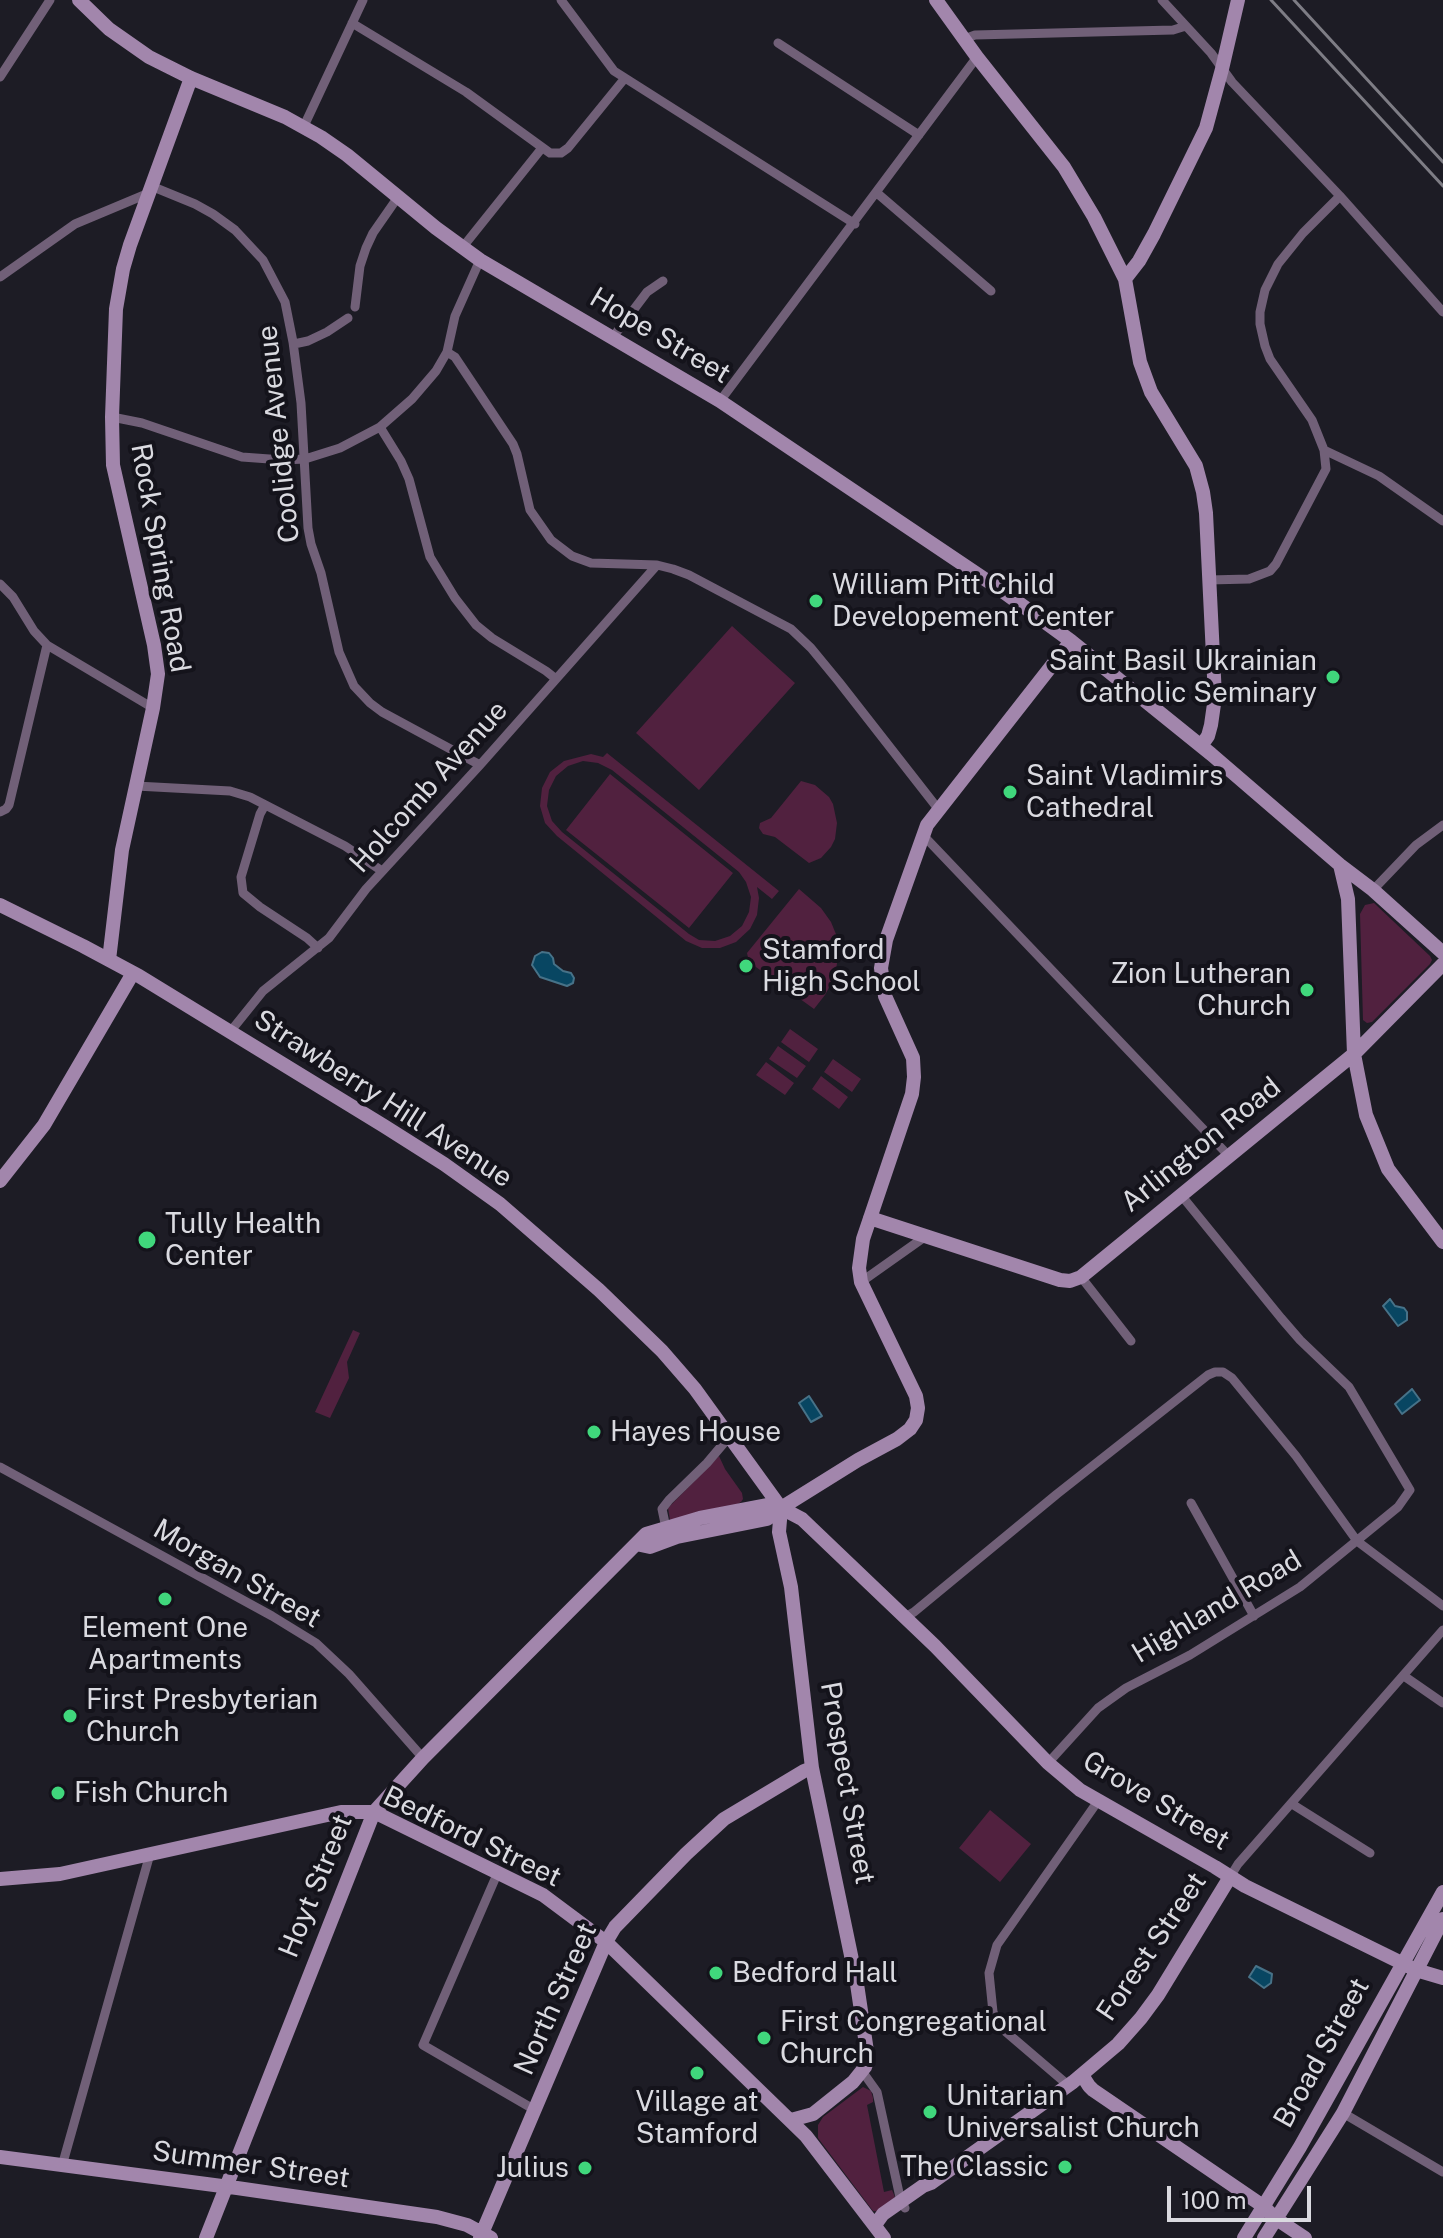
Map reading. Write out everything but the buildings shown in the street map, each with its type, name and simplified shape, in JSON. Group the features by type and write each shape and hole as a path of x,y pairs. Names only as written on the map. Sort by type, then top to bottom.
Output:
{"main road":[{"name":"Hope Street","path":"79,0 125,42 149,57 304,126 347,155 480,260 720,401 963,563 1071,641 1201,746 1443,953"},
{"path":"936,0 1071,178 1094,217 1125,279 1146,380 1157,404 1191,455 1199,475 1206,513 1214,707 1208,736 1201,746"},
{"path":"1125,279 1154,234 1198,147 1212,111 1238,0"},
{"name":"Rock Spring Road","path":"109,960 122,850 158,674 115,478 112,417 114,337 119,290 130,245 191,78"},
{"path":"636,1544 650,1547 677,1537 767,1519 858,1460 897,1439 916,1420 916,1396 861,1282 859,1258 912,1094 914,1077 913,1058 885,996 881,968 886,940 922,834 1071,641"},
{"path":"1340,865 1348,899 1354,1054 1366,1115 1388,1169 1443,1242"},
{"name":"Strawberry Hill Avenue","path":"0,905 133,973 430,1155 500,1204 599,1290 662,1351 695,1389 781,1508"},
{"name":"Arlington Road","path":"1081,1277 1354,1054 1443,964"},
{"path":"0,1181 44,1125 133,973"},
{"path":"870,1218 1060,1280 1070,1281 1081,1277"},
{"name":"Hoyt Street","path":"206,2238 374,1812 423,1758 646,1534 750,1508 768,1505 781,1508"},
{"name":"Grove Street","path":"781,1508 806,1522 1071,1783 1245,1886 1409,1967 1443,1978"},
{"name":"Prospect Street","path":"781,1508 779,1532 791,1587 812,1768 857,1984 868,2058 864,2069"},
{"name":"North Street","path":"485,2236 611,1932 709,1831 733,1813 812,1768"},
{"name":"Bedford Street","path":"0,1879 60,1874 341,1812 374,1812 543,1895 606,1942 791,2120 879,2232"},
{"name":"Forest Street","path":"879,2232 883,2214 903,2205 1082,2075 1125,2037 1147,2011 1230,1877"},
{"name":"Broad Street","path":"1264,2238 1343,2113 1443,1892"},
{"name":"Broad Street","path":"1244,2238 1409,1967 1443,1919"},
{"path":"791,2120 813,2114 864,2069"},
{"path":"1082,2075 1093,2090 1305,2238"},
{"path":"806,2136 813,2114"},
{"name":"Summer Street","path":"0,2157 437,2217 467,2225 485,2236"}],"street":[{"path":"0,77 50,0"},
{"path":"304,126 363,0"},
{"path":"561,0 614,71 855,224"},
{"path":"1162,0 1232,82 1340,196 1443,312"},
{"path":"352,23 466,92 553,154 565,150 625,78"},
{"path":"964,39 975,35 1173,30 1186,26"},
{"path":"778,43 919,135"},
{"path":"720,401 977,57"},
{"path":"462,248 542,148"},
{"path":"0,277 75,224 150,189"},
{"name":"Coolidge Avenue","path":"150,189 213,214 235,230 263,260 280,290 289,315 294,344 308,528 342,663 354,686 382,712 480,765"},
{"path":"877,193 991,291"},
{"path":"1209,580 1256,577 1273,567 1326,469 1324,450 1312,420 1270,359 1262,336 1260,312 1265,290 1278,264 1303,233 1340,196"},
{"path":"355,307 360,266 366,248 398,197"},
{"path":"112,417 142,423 242,457 305,459 340,448 380,427 412,399 436,371 447,352 455,316 480,260"},
{"path":"613,337 647,292 663,281"},
{"path":"294,344 327,332 348,318"},
{"path":"447,352 455,357 513,444 530,510 551,540 572,556 591,563 657,565 689,575 780,623 800,637 839,682 939,810"},
{"path":"380,427 409,479 430,557 455,598 471,619 492,638 556,679"},
{"path":"1324,450 1379,476 1443,521"},
{"name":"Holcomb Avenue","path":"230,1032 263,991 329,938 382,871 657,565"},
{"path":"0,584 47,645 153,708"},
{"path":"0,812 9,805 47,645"},
{"path":"136,786 230,791 250,797 345,846 382,871"},
{"path":"265,805 241,877 243,893 318,948"},
{"path":"1373,890 1416,845 1443,825"},
{"path":"922,834 1228,1155"},
{"name":"Highland Road","path":"1048,1763 1104,1703 1190,1655 1300,1587 1398,1507 1410,1490 1349,1387 1300,1340 1181,1195"},
{"path":"861,1282 926,1236"},
{"path":"1081,1277 1131,1341"},
{"path":"905,1617 1208,1375 1223,1372 1232,1378 1296,1456 1357,1541 1443,1606"},
{"path":"666,1528 662,1509 729,1437"},
{"name":"Morgan Street","path":"0,1467 316,1643 349,1674 423,1758"},
{"path":"1191,1503 1254,1616"},
{"name":"Forest Street","path":"1230,1877 1238,1864 1443,1630"},
{"path":"1404,1676 1443,1703"},
{"path":"1068,2085 999,2026 989,1991 989,1973 997,1945 1098,1801"},
{"path":"1292,1804 1370,1853"},
{"path":"62,2166 150,1854"},
{"path":"498,1872 423,2045 535,2110"},
{"name":"Prospect Street","path":"864,2069 877,2092 903,2205"},
{"path":"1343,2113 1443,2172"}],"shaded area":[{"path":"732,626 795,683 699,790 636,733"},
{"path":"607,753 779,891 772,899 757,887 757,915 750,929 736,942 720,948 702,948 686,941 545,823 540,806 542,788 550,772 564,761 591,754 603,757","holes":["583,761 598,763 612,770 739,872 751,897 749,912 742,926 730,936 715,941 699,940 689,934 552,821 547,806 549,790 556,776 568,766"]},
{"path":"610,774 733,873 689,928 566,830"},
{"path":"801,781 815,785 829,797 837,823 831,847 821,858 809,863 775,837 763,834 759,828 760,823 771,818"},
{"path":"799,889 821,908 840,944 835,976 814,1009 749,962 747,953"},
{"path":"1374,903 1432,960 1372,1022 1367,1023 1363,1020 1360,914 1365,905"},
{"path":"790,1029 818,1049 809,1062 781,1042"},
{"path":"778,1046 806,1066 797,1078 769,1059"},
{"path":"833,1059 861,1079 852,1092 824,1072"},
{"path":"766,1062 794,1083 785,1095 756,1075"},
{"path":"821,1076 848,1097 839,1109 812,1089"},
{"path":"353,1330 360,1333 347,1362 349,1378 330,1418 315,1412"},
{"path":"719,1456 742,1493 741,1502 670,1520 668,1508"},
{"path":"990,1810 1031,1844 1000,1882 959,1848"},
{"path":"863,2087 871,2091 873,2098 873,2102 867,2105 884,2192 892,2190 895,2197 880,2212 873,2211 818,2138 818,2125 823,2117"}],"water":[{"path":"542,952 549,953 554,964 571,973 573,983 567,986 540,977 532,965 535,956"},
{"path":"1390,1299 1395,1306 1407,1312 1407,1320 1398,1326 1383,1306"},
{"path":"1412,1389 1420,1400 1402,1414 1395,1404"},
{"path":"809,1396 822,1416 811,1422 799,1403"},
{"path":"1256,1966 1272,1974 1271,1983 1264,1988 1249,1977"}],"railway":[{"path":"1271,0 1443,186"},
{"path":"1294,0 1443,162"}],"place":[{"name":"William Pitt Child Developement Center","path":"816,601"},
{"name":"Saint Basil Ukrainian Catholic Seminary","path":"1333,677"},
{"name":"Saint Vladimirs Cathedral","path":"1010,792"},
{"name":"Stamford High School","path":"746,966"},
{"name":"Zion Lutheran Church","path":"1307,990"},
{"name":"Tully Health Center","path":"147,1240"},
{"name":"Hayes House","path":"594,1432"},
{"name":"Element One Apartments","path":"165,1599"},
{"name":"First Presbyterian Church","path":"70,1716"},
{"name":"Fish Church","path":"58,1793"},
{"name":"Bedford Hall","path":"716,1973"},
{"name":"First Congregational Church","path":"764,2038"},
{"name":"Village at Stamford","path":"697,2073"},
{"name":"Unitarian Universalist Church","path":"930,2112"},
{"name":"The Classic","path":"1065,2167"},
{"name":"Julius","path":"585,2168"}]}
